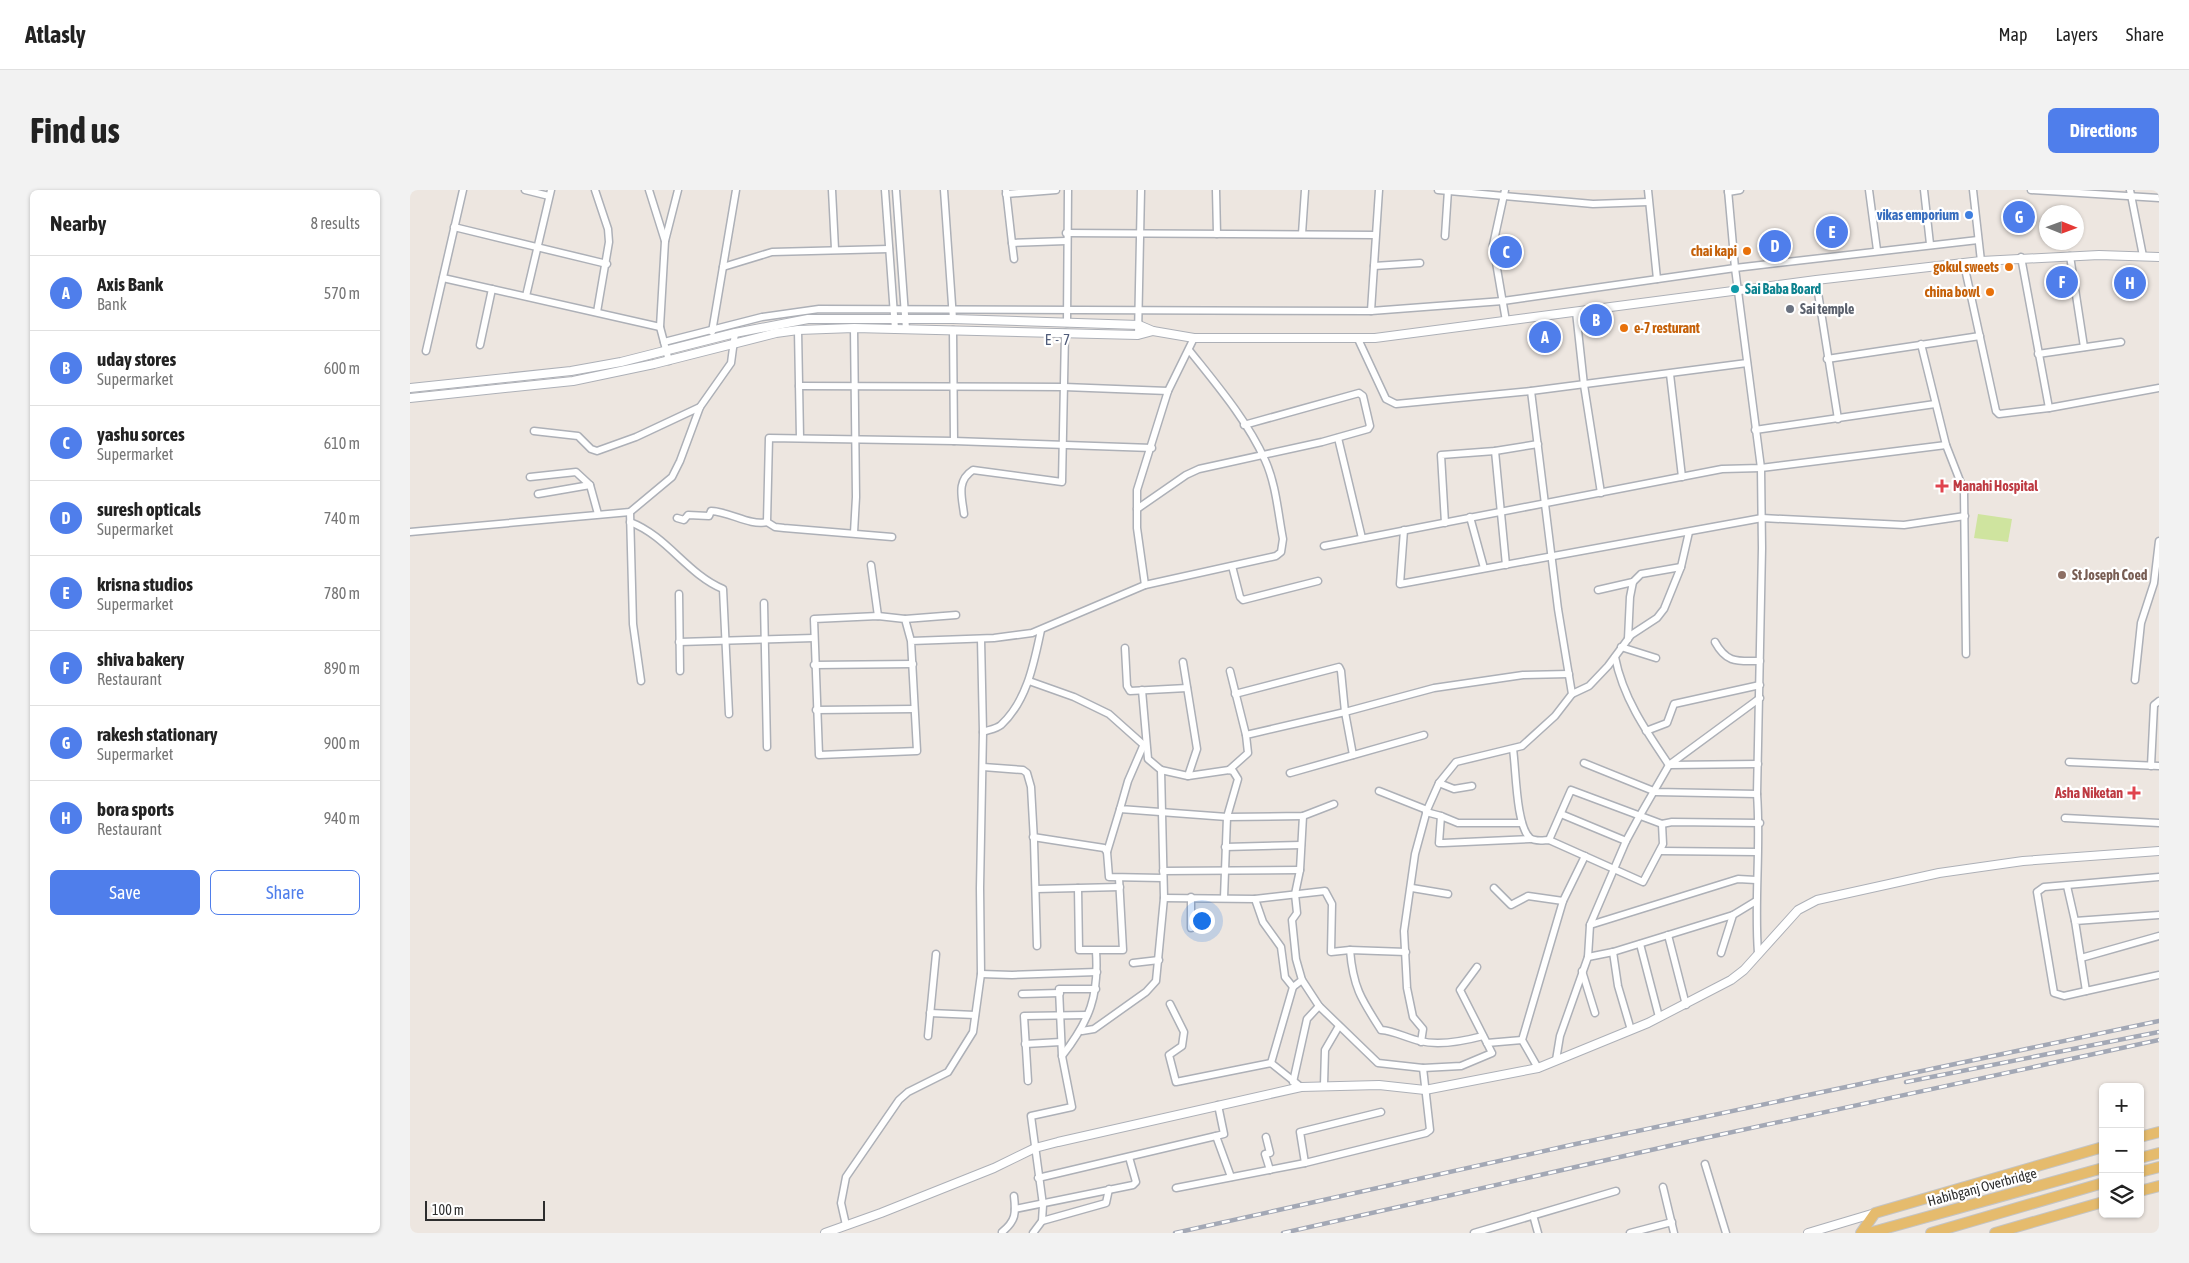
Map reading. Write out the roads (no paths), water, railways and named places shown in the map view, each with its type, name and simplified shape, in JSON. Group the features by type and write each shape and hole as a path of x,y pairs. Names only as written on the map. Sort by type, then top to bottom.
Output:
{"main road":[{"path":"2144,1136 2159,1132"},
{"path":"1861,1233 1875,1213 2099,1148"},
{"path":"2144,1157 2159,1153"},
{"path":"2144,1171 2159,1167"},
{"name":"Habibganj Overbridge","path":"1869,1233 2099,1169"},
{"name":"Habibganj Overbridge","path":"1931,1233 2099,1184"},
{"path":"2144,1190 2159,1186"},
{"path":"1995,1233 2099,1203"}],"street":[{"path":"426,351 463,190"},
{"path":"526,190 550,193 526,296"},
{"path":"596,190 608,229 609,242 607,264 597,312"},
{"path":"649,190 665,241"},
{"path":"669,360 660,327 665,241 678,190"},
{"path":"711,338 736,190"},
{"path":"832,190 835,249"},
{"path":"885,190 895,329"},
{"path":"896,190 906,329"},
{"path":"944,190 950,308 953,319"},
{"path":"1014,259 1006,192 1056,190"},
{"path":"1067,323 1066,233 1068,190"},
{"path":"1138,335 1141,190"},
{"path":"1216,190 1217,234"},
{"path":"1302,234 1305,190"},
{"path":"1371,311 1378,190"},
{"path":"1438,190 1505,193 1593,204 1648,202"},
{"path":"1445,236 1448,190"},
{"path":"1648,190 1657,279"},
{"path":"1740,190 1728,191 1735,268 1760,468 1762,518 1757,794 1760,823 1756,880 1758,953"},
{"path":"1870,190 1877,250"},
{"path":"1924,190 1930,244"},
{"path":"1973,190 1981,261"},
{"path":"2031,190 2130,193 2159,198"},
{"path":"1505,193 1493,245 1506,321"},
{"path":"2130,193 2143,256"},
{"path":"454,226 607,264"},
{"path":"1066,233 1375,234"},
{"path":"410,388 571,371 621,362 713,329 792,311 950,308 1068,311 1371,311 1503,301 1735,268 1877,250 1978,240"},
{"path":"1012,243 1066,241"},
{"path":"723,267 772,252 889,249"},
{"path":"2070,256 2084,347"},
{"path":"665,346 808,319 894,318 1139,325 1153,331 1194,338 1358,339 1816,280 1981,261 2021,257 2159,257"},
{"path":"2021,257 2049,408"},
{"path":"1374,266 1420,263"},
{"path":"1964,264 1996,411 1999,414 2049,408 2159,388"},
{"path":"443,278 660,327"},
{"path":"1816,280 1838,419"},
{"path":"480,345 492,289"},
{"path":"1576,312 1584,385 1601,493"},
{"path":"410,398 566,382 798,330 854,328 1138,335 1153,331"},
{"path":"854,328 856,386 854,533"},
{"path":"798,330 800,438"},
{"path":"953,330 954,441"},
{"path":"410,532 630,512 672,477 700,407 731,363 736,332"},
{"path":"964,514 961,487 966,474 973,470 1062,482 1065,333"},
{"path":"1827,359 1980,336"},
{"path":"1145,585 1137,528 1139,476 1152,448 1168,391 1194,338"},
{"path":"1358,339 1386,399 1391,403 1402,404 1584,385 1747,363"},
{"path":"2038,354 2121,342"},
{"path":"1921,344 1946,445 1964,490 1966,654"},
{"path":"912,641 981,639 1026,635 1145,585 1276,556 1283,548 1273,487 1263,455 1244,425 1189,350"},
{"path":"1670,374 1682,477"},
{"path":"799,386 1064,387 1168,391"},
{"path":"1531,391 1572,694"},
{"path":"1137,510 1186,475 1198,469 1338,438 1370,428 1362,394 1244,425"},
{"path":"1755,430 1935,404"},
{"path":"534,430 578,436 591,449 597,451 636,437 700,407"},
{"path":"767,522 769,438 856,441 954,441 1152,448"},
{"path":"1338,438 1362,538"},
{"path":"1445,523 1441,455 1495,451 1538,444"},
{"path":"1324,546 1722,469 1760,468 1946,445"},
{"path":"1495,451 1499,511 1506,565"},
{"path":"530,477 576,472 590,485 598,514"},
{"path":"538,494 590,485"},
{"path":"677,518 684,520 688,515 709,516 711,511 734,515 756,524 767,522 775,527 892,537"},
{"path":"630,512 632,624 641,681"},
{"path":"1404,530 1400,584 1762,518 1904,525 1965,516"},
{"path":"1470,517 1484,568"},
{"path":"630,522 641,526 665,542 693,570 723,589 729,714"},
{"path":"1421,1042 1422,1029 1414,1017 1407,988 1404,931 1412,888 1415,854 1427,811 1439,783 1456,762 1522,746 1555,716 1572,694 1589,686 1628,639 1657,618 1664,609 1681,567 1689,532"},
{"path":"2135,680 2141,623 2156,583 2159,541"},
{"path":"871,565 878,616"},
{"path":"1232,566 1240,597 1243,600 1318,581"},
{"path":"1598,590 1633,582 1641,574 1681,567"},
{"path":"1628,639 1630,597 1633,582"},
{"path":"679,594 680,672"},
{"path":"764,604 767,747"},
{"path":"905,619 912,641 917,751 819,754 814,665 814,618 878,616 905,619 956,615"},
{"path":"983,732 1000,726 1012,711 1028,681 1041,630"},
{"path":"679,642 814,638"},
{"path":"846,1224 841,1203 846,1177 899,1100 908,1092 948,1072 973,1032 981,974 980,888 983,732 981,639"},
{"path":"1715,642 1720,651 1730,659 1760,661"},
{"path":"1621,647 1656,658"},
{"path":"1125,648 1128,689 1187,688"},
{"path":"1615,657 1624,692 1646,732 1669,765"},
{"path":"1183,662 1197,749 1188,776"},
{"path":"814,665 913,664"},
{"path":"1235,694 1339,667 1345,712 1354,755"},
{"path":"1142,690 1145,746 1148,759 1161,770 1188,776 1230,770 1248,753 1246,735 1230,671"},
{"path":"1246,735 1345,712 1434,688 1523,675 1569,674"},
{"path":"1028,681 1074,698 1109,714 1145,746"},
{"path":"1646,732 1667,723 1674,704 1760,685"},
{"path":"1556,1060 1560,1036 1588,957 1590,925 1626,841 1639,817 1656,792 1669,765 1760,698"},
{"path":"2151,766 2154,705 2159,700"},
{"path":"816,710 914,708"},
{"path":"1290,773 1424,735"},
{"path":"1145,746 1128,781 1107,852 1109,877 1300,870"},
{"path":"1513,749 1521,823 1530,839"},
{"path":"1584,762 1656,792 1757,794"},
{"path":"2069,762 2159,766"},
{"path":"1669,765 1758,764"},
{"path":"983,768 1023,770 1028,773 1031,787 1038,946"},
{"path":"1082,1030 1094,1028 1146,992 1156,981 1164,898 1161,770"},
{"path":"1224,898 1223,872 1227,817 1238,779 1234,771 1230,770"},
{"path":"1439,783 1454,789 1472,786"},
{"path":"1550,840 1571,790 1662,824 1672,822 1760,823"},
{"path":"1379,791 1458,823 1521,823"},
{"path":"1120,809 1162,814 1227,817 1303,816 1334,804"},
{"path":"1561,814 1626,841"},
{"path":"1303,816 1300,870 1295,894 1297,913 1292,920 1296,959 1302,980 1319,1006 1378,1063 1423,1068 1461,1066 1489,1056 1492,1053 1460,990 1477,967"},
{"path":"1441,816 1439,843 1530,839 1536,841 1550,840 1643,882 1663,844 1662,824"},
{"path":"2065,818 2159,823"},
{"path":"1033,837 1104,848 1107,852"},
{"path":"1225,847 1301,846"},
{"path":"1660,850 1757,852"},
{"path":"826,1233 994,1168 1035,1148 1218,1105 1301,1087 1324,1085 1379,1085 1425,1090 1538,1068 1686,1005 1731,980 1744,970 1798,910 1816,900 1939,873 2023,861 2159,851"},
{"path":"1538,1068 1522,1040 1563,901 1585,856"},
{"path":"2159,877 2044,888 2036,892 2055,995 2064,996 2159,975"},
{"path":"1078,888 1079,950 1122,950 1119,878"},
{"path":"1590,925 1738,879 1756,880"},
{"path":"2067,886 2075,921 2086,991"},
{"path":"1036,888 1120,887"},
{"path":"1412,888 1448,894"},
{"path":"1494,888 1511,905 1528,896 1563,901"},
{"path":"1164,898 1255,899 1325,891 1332,904 1332,952 1350,950 1406,952"},
{"path":"1191,897 1191,928"},
{"path":"1255,899 1263,922 1281,947 1285,977 1293,987"},
{"path":"1588,957 1613,952 1733,915 1756,901"},
{"path":"1721,953 1733,915"},
{"path":"2075,921 2159,915"},
{"path":"1668,935 1686,1005"},
{"path":"2081,958 2159,936"},
{"path":"1640,944 1659,1017"},
{"path":"1350,950 1352,975 1361,999 1381,1030 1392,1031 1421,1042 1460,1042 1483,1036"},
{"path":"1062,1056 1082,1030 1096,989 1096,951"},
{"path":"1613,952 1620,992 1631,1030"},
{"path":"928,1036 936,954"},
{"path":"1133,963 1159,960"},
{"path":"981,974 1012,975 1097,972"},
{"path":"1582,972 1595,1013"},
{"path":"1271,1063 1293,987 1302,980"},
{"path":"1033,1233 1042,1221 1043,1204 1031,1116 1072,1107 1062,1056 1059,989 1096,989"},
{"path":"1022,994 1060,993"},
{"path":"1170,1004 1184,1032 1182,1046 1169,1055 1176,1082 1271,1063"},
{"path":"1293,1082 1307,1019 1319,1006"},
{"path":"930,1013 975,1015"},
{"path":"1028,1081 1024,1016 1087,1015"},
{"path":"1324,1085 1325,1050 1339,1026"},
{"path":"1487,1043 1522,1040"},
{"path":"1025,1044 1062,1042"},
{"path":"1271,1063 1301,1087"},
{"path":"1176,1188 1305,1163 1426,1133 1430,1130 1423,1068"},
{"path":"1038,1178 1224,1134 1218,1105"},
{"path":"1305,1163 1300,1132 1382,1112"},
{"path":"1216,1136 1231,1177"},
{"path":"1266,1137 1270,1153 1265,1154 1270,1170"},
{"path":"1015,1209 1135,1184 1129,1157"},
{"path":"1705,1164 1726,1233"},
{"path":"1663,1187 1674,1233"},
{"path":"1042,1221 1106,1202 1109,1189"},
{"path":"1474,1233 1616,1191"},
{"path":"998,1233 1003,1233 1012,1224 1015,1209 1014,1196"},
{"path":"1808,1233 1875,1213"},
{"path":"1533,1215 1538,1233"},
{"path":"1630,1233 1672,1222"}],"railway":[{"path":"1175,1233 1571,1145 2159,1021"},
{"path":"1906,1082 2159,1032"},
{"path":"1283,1233 1691,1141 2159,1040"}],"place":[{"name":"vikas emporium","path":"1969,215"},
{"name":"rakesh stationary","path":"2019,217"},
{"name":"krisna studios","path":"1832,232"},
{"name":"suresh opticals","path":"1775,246"},
{"name":"chai kapi","path":"1747,251"},
{"name":"yashu sorces","path":"1506,252"},
{"name":"gokul sweets","path":"2009,267"},
{"name":"shiva bakery","path":"2062,282"},
{"name":"bora sports","path":"2130,283"},
{"name":"Sai Baba Board","path":"1735,289"},
{"name":"china bowl","path":"1990,292"},
{"name":"Sai temple","path":"1790,309"},
{"name":"uday stores","path":"1596,320"},
{"name":"e-7 resturant","path":"1624,328"},
{"name":"Axis Bank","path":"1545,337"},
{"name":"Manahi Hospital","path":"1942,486"},
{"name":"St Joseph Coed","path":"2062,575"},
{"name":"Asha Niketan","path":"2134,793"}],"district":[{"name":"E - 7","path":"1058,339"}]}
